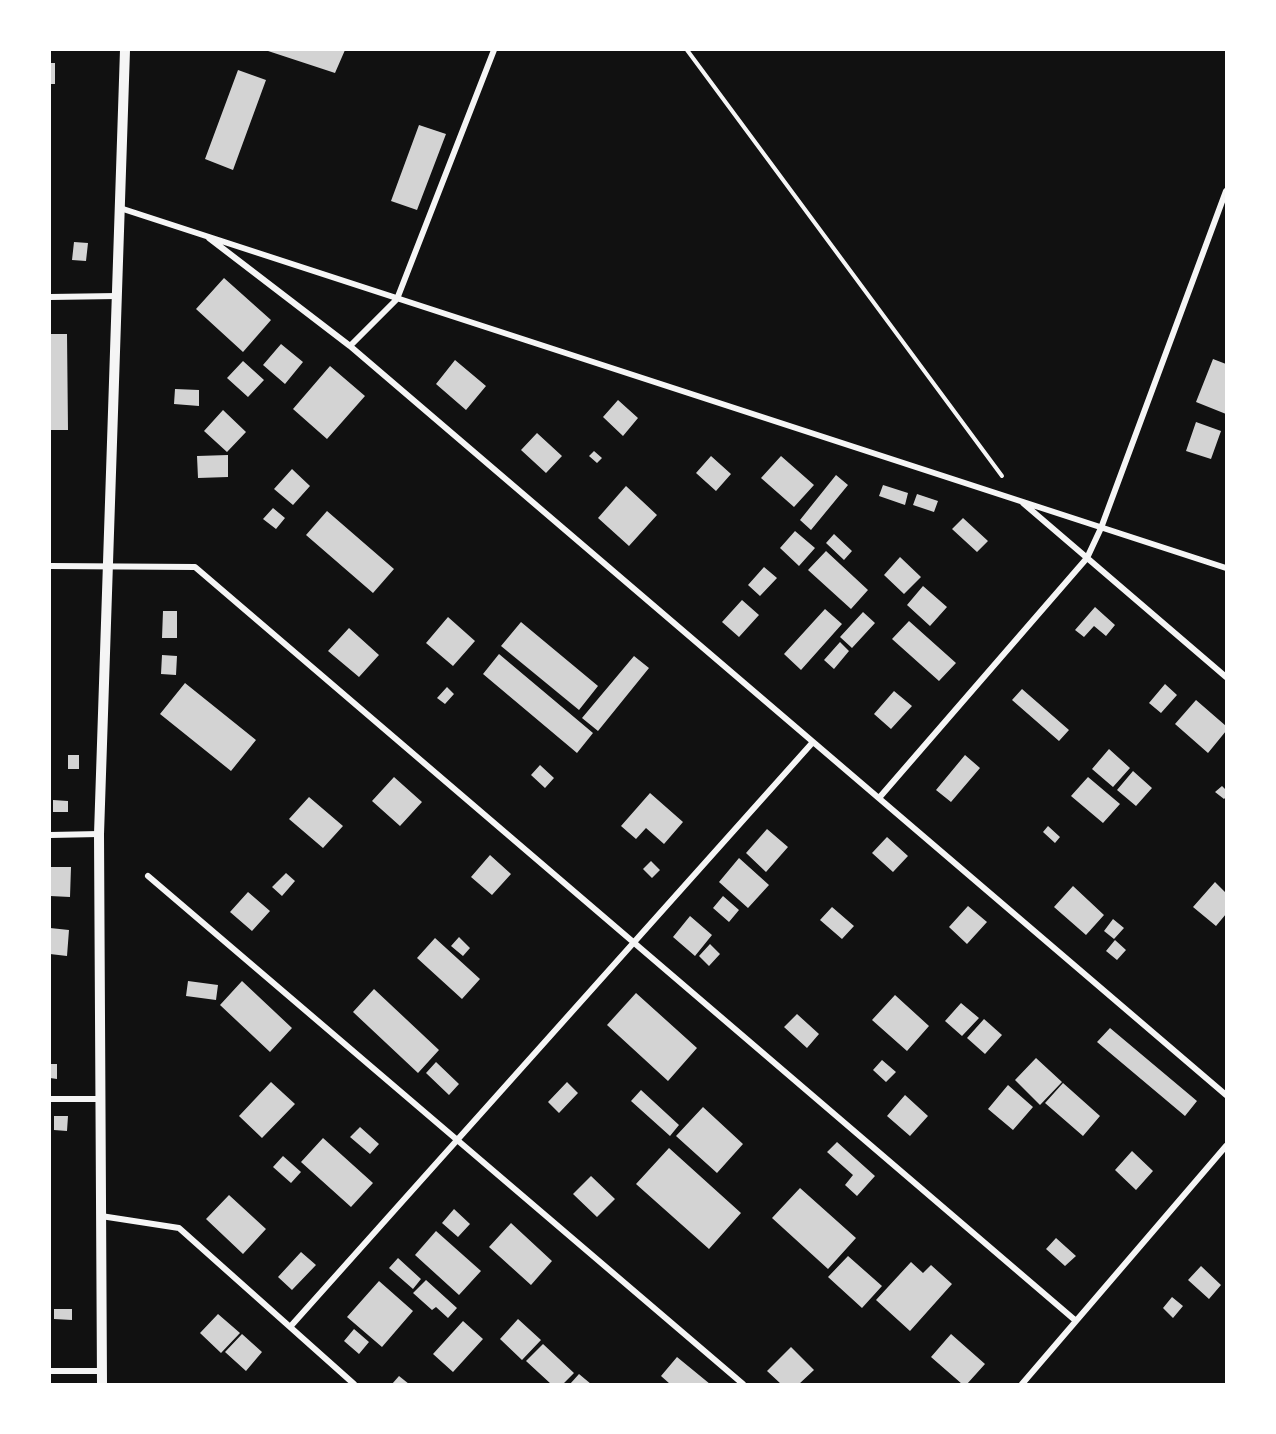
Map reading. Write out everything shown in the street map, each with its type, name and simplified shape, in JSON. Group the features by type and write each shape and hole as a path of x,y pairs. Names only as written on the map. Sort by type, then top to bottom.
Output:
{"street":[{"path":"102,1384 99,834 125,50"},
{"path":"350,346 397,298 494,50"},
{"path":"879,798 1087,558 1101,528 1227,191"},
{"path":"120,208 1227,568"},
{"path":"209,238 350,346 1227,1095"},
{"path":"50,297 117,296"},
{"path":"1020,501 1227,677"},
{"path":"50,566 195,567 1076,1321"},
{"path":"290,1327 813,742"},
{"path":"50,835 99,834"},
{"path":"147,876 743,1384"},
{"path":"50,1099 101,1099"},
{"path":"1022,1384 1227,1146"},
{"path":"101,1216 179,1228 354,1384"},
{"path":"50,1371 102,1371"}],"path":[{"path":"687,50 1020,501"}],"building":[{"path":"265,50 345,50 335,73"},
{"path":"50,63 55,63 55,84 50,84"},
{"path":"238,70 266,80 233,170 205,159"},
{"path":"419,125 446,134 417,210 391,201"},
{"path":"74,242 88,243 86,261 72,260"},
{"path":"224,278 271,320 243,352 196,309"},
{"path":"50,334 67,334 68,430 50,430"},
{"path":"281,344 303,362 285,384 263,365"},
{"path":"1213,359 1226,364 1226,414 1196,402"},
{"path":"455,360 486,386 466,410 436,384"},
{"path":"243,361 264,380 248,397 227,378"},
{"path":"330,366 365,396 327,439 293,409"},
{"path":"175,389 199,390 199,406 174,404"},
{"path":"618,400 638,418 623,436 603,417"},
{"path":"223,410 246,432 227,452 204,431"},
{"path":"1196,422 1221,431 1211,459 1186,451"},
{"path":"537,433 562,456 546,473 521,450"},
{"path":"594,451 602,458 597,463 589,456"},
{"path":"228,455 228,477 198,478 197,456"},
{"path":"711,456 731,474 716,491 696,473"},
{"path":"781,456 814,485 794,507 761,478"},
{"path":"292,469 310,486 293,505 274,489"},
{"path":"836,475 848,485 811,530 800,520"},
{"path":"883,485 908,493 905,505 879,496"},
{"path":"626,486 657,515 629,546 598,518"},
{"path":"917,494 938,501 934,512 913,505"},
{"path":"273,508 285,518 276,529 263,519"},
{"path":"327,511 394,569 373,593 306,535"},
{"path":"963,518 988,541 977,552 952,529"},
{"path":"795,531 815,548 799,566 780,548"},
{"path":"834,534 852,551 844,560 826,543"},
{"path":"826,551 868,590 851,609 808,570"},
{"path":"900,557 921,577 904,594 884,575"},
{"path":"764,567 777,578 760,596 748,585"},
{"path":"923,586 947,607 930,626 907,605"},
{"path":"742,600 759,615 739,637 722,622"},
{"path":"1095,607 1115,625 1106,636 1094,626 1084,637 1075,630"},
{"path":"825,609 842,624 801,670 784,654"},
{"path":"163,611 177,611 177,638 162,638"},
{"path":"863,612 875,623 852,648 840,637"},
{"path":"448,617 475,641 453,666 426,643"},
{"path":"909,621 956,663 939,681 892,639"},
{"path":"521,622 598,686 579,710 501,646"},
{"path":"349,628 379,655 359,677 328,651"},
{"path":"840,642 849,651 834,669 824,660"},
{"path":"499,654 593,733 577,753 483,674"},
{"path":"162,655 177,656 176,675 161,674"},
{"path":"634,656 649,668 598,731 582,718"},
{"path":"185,683 256,740 231,771 160,714"},
{"path":"1165,684 1177,695 1161,713 1149,703"},
{"path":"447,687 454,694 445,704 437,698"},
{"path":"1022,689 1069,730 1059,741 1012,700"},
{"path":"894,691 912,706 891,729 874,714"},
{"path":"1196,700 1226,726 1226,731 1208,753 1175,724"},
{"path":"1109,749 1130,768 1113,787 1092,769"},
{"path":"68,755 79,755 79,769 68,769"},
{"path":"965,755 980,768 951,802 936,790"},
{"path":"540,765 554,778 545,788 531,775"},
{"path":"1133,771 1152,788 1136,806 1117,790"},
{"path":"394,777 422,802 400,826 372,801"},
{"path":"1088,777 1120,804 1103,823 1071,796"},
{"path":"1222,786 1226,790 1224,799 1215,792"},
{"path":"650,793 683,822 664,844 646,828 636,839 621,826"},
{"path":"309,797 343,826 323,848 289,819"},
{"path":"53,800 68,801 68,812 53,812"},
{"path":"1048,826 1060,837 1055,843 1043,832"},
{"path":"767,829 788,847 766,872 746,853"},
{"path":"887,837 908,856 893,872 872,853"},
{"path":"490,855 511,874 492,895 471,877"},
{"path":"739,858 769,885 748,908 719,882"},
{"path":"651,861 660,870 652,878 643,869"},
{"path":"50,867 71,867 70,897 50,896"},
{"path":"286,873 295,881 282,896 272,887"},
{"path":"1215,882 1226,893 1226,914 1216,926 1193,907"},
{"path":"1073,886 1104,915 1086,935 1054,907"},
{"path":"248,892 270,911 252,931 230,912"},
{"path":"723,896 739,910 729,922 713,908"},
{"path":"968,906 987,922 967,944 949,927"},
{"path":"832,907 854,926 842,939 820,920"},
{"path":"690,916 712,935 695,956 673,937"},
{"path":"1113,919 1124,928 1114,939 1104,931"},
{"path":"50,928 69,930 67,956 50,954"},
{"path":"459,937 470,948 463,956 451,946"},
{"path":"435,938 480,979 462,999 417,958"},
{"path":"1115,940 1126,950 1117,960 1106,951"},
{"path":"710,944 720,954 709,966 699,956"},
{"path":"188,981 218,985 216,1000 186,996"},
{"path":"242,981 292,1028 270,1052 220,1005"},
{"path":"374,989 439,1050 418,1073 353,1012"},
{"path":"636,993 697,1048 668,1081 607,1025"},
{"path":"895,995 929,1026 907,1051 872,1020"},
{"path":"961,1003 979,1018 962,1036 945,1021"},
{"path":"797,1014 819,1034 807,1048 784,1027"},
{"path":"984,1019 1002,1035 985,1054 967,1038"},
{"path":"1110,1028 1197,1101 1185,1116 1097,1042"},
{"path":"1036,1058 1062,1082 1040,1105 1015,1080"},
{"path":"882,1060 896,1072 886,1082 873,1070"},
{"path":"436,1062 459,1084 449,1095 426,1073"},
{"path":"50,1064 57,1064 57,1079 50,1078"},
{"path":"271,1082 295,1104 262,1138 239,1116"},
{"path":"567,1082 578,1093 559,1113 548,1102"},
{"path":"1063,1083 1100,1116 1083,1136 1045,1103"},
{"path":"1008,1085 1033,1107 1013,1130 988,1109"},
{"path":"641,1090 679,1125 670,1136 631,1101"},
{"path":"905,1095 928,1116 910,1136 887,1116"},
{"path":"703,1107 743,1144 717,1173 676,1136"},
{"path":"54,1116 68,1116 67,1131 54,1130"},
{"path":"360,1127 379,1144 370,1154 350,1137"},
{"path":"323,1138 373,1183 351,1207 301,1162"},
{"path":"837,1142 875,1176 857,1196 845,1185 853,1175 827,1152"},
{"path":"669,1148 741,1213 709,1249 636,1184"},
{"path":"1132,1151 1153,1171 1136,1190 1115,1170"},
{"path":"283,1156 301,1172 291,1183 273,1167"},
{"path":"591,1176 615,1199 597,1217 573,1194"},
{"path":"800,1188 856,1238 828,1269 772,1218"},
{"path":"229,1195 266,1229 243,1254 206,1219"},
{"path":"454,1209 470,1224 458,1237 442,1223"},
{"path":"511,1223 552,1261 531,1285 489,1247"},
{"path":"436,1231 481,1271 459,1295 415,1255"},
{"path":"1056,1238 1076,1256 1065,1266 1046,1249"},
{"path":"301,1252 316,1265 292,1290 278,1277"},
{"path":"848,1256 882,1286 862,1308 828,1277"},
{"path":"398,1258 421,1279 413,1289 389,1268"},
{"path":"911,1262 923,1273 931,1265 952,1284 910,1331 876,1300"},
{"path":"1201,1266 1221,1285 1209,1299 1188,1280"},
{"path":"426,1280 457,1308 448,1318 436,1307 432,1310 413,1293"},
{"path":"379,1281 413,1311 382,1347 347,1317"},
{"path":"1172,1297 1183,1306 1173,1318 1163,1308"},
{"path":"54,1309 72,1309 72,1320 54,1319"},
{"path":"218,1314 240,1333 221,1353 200,1333"},
{"path":"518,1319 541,1340 522,1360 500,1339"},
{"path":"463,1321 483,1339 453,1372 433,1354"},
{"path":"354,1329 369,1342 359,1354 344,1341"},
{"path":"242,1334 262,1352 246,1371 225,1352"},
{"path":"951,1334 985,1364 967,1384 962,1384 931,1357"},
{"path":"543,1344 574,1373 563,1384 551,1384 526,1361"},
{"path":"791,1347 814,1370 799,1384 781,1384 767,1371"},
{"path":"677,1357 710,1384 670,1384 661,1376"},
{"path":"579,1374 591,1384 570,1384"},
{"path":"399,1376 409,1384 392,1384"}]}
